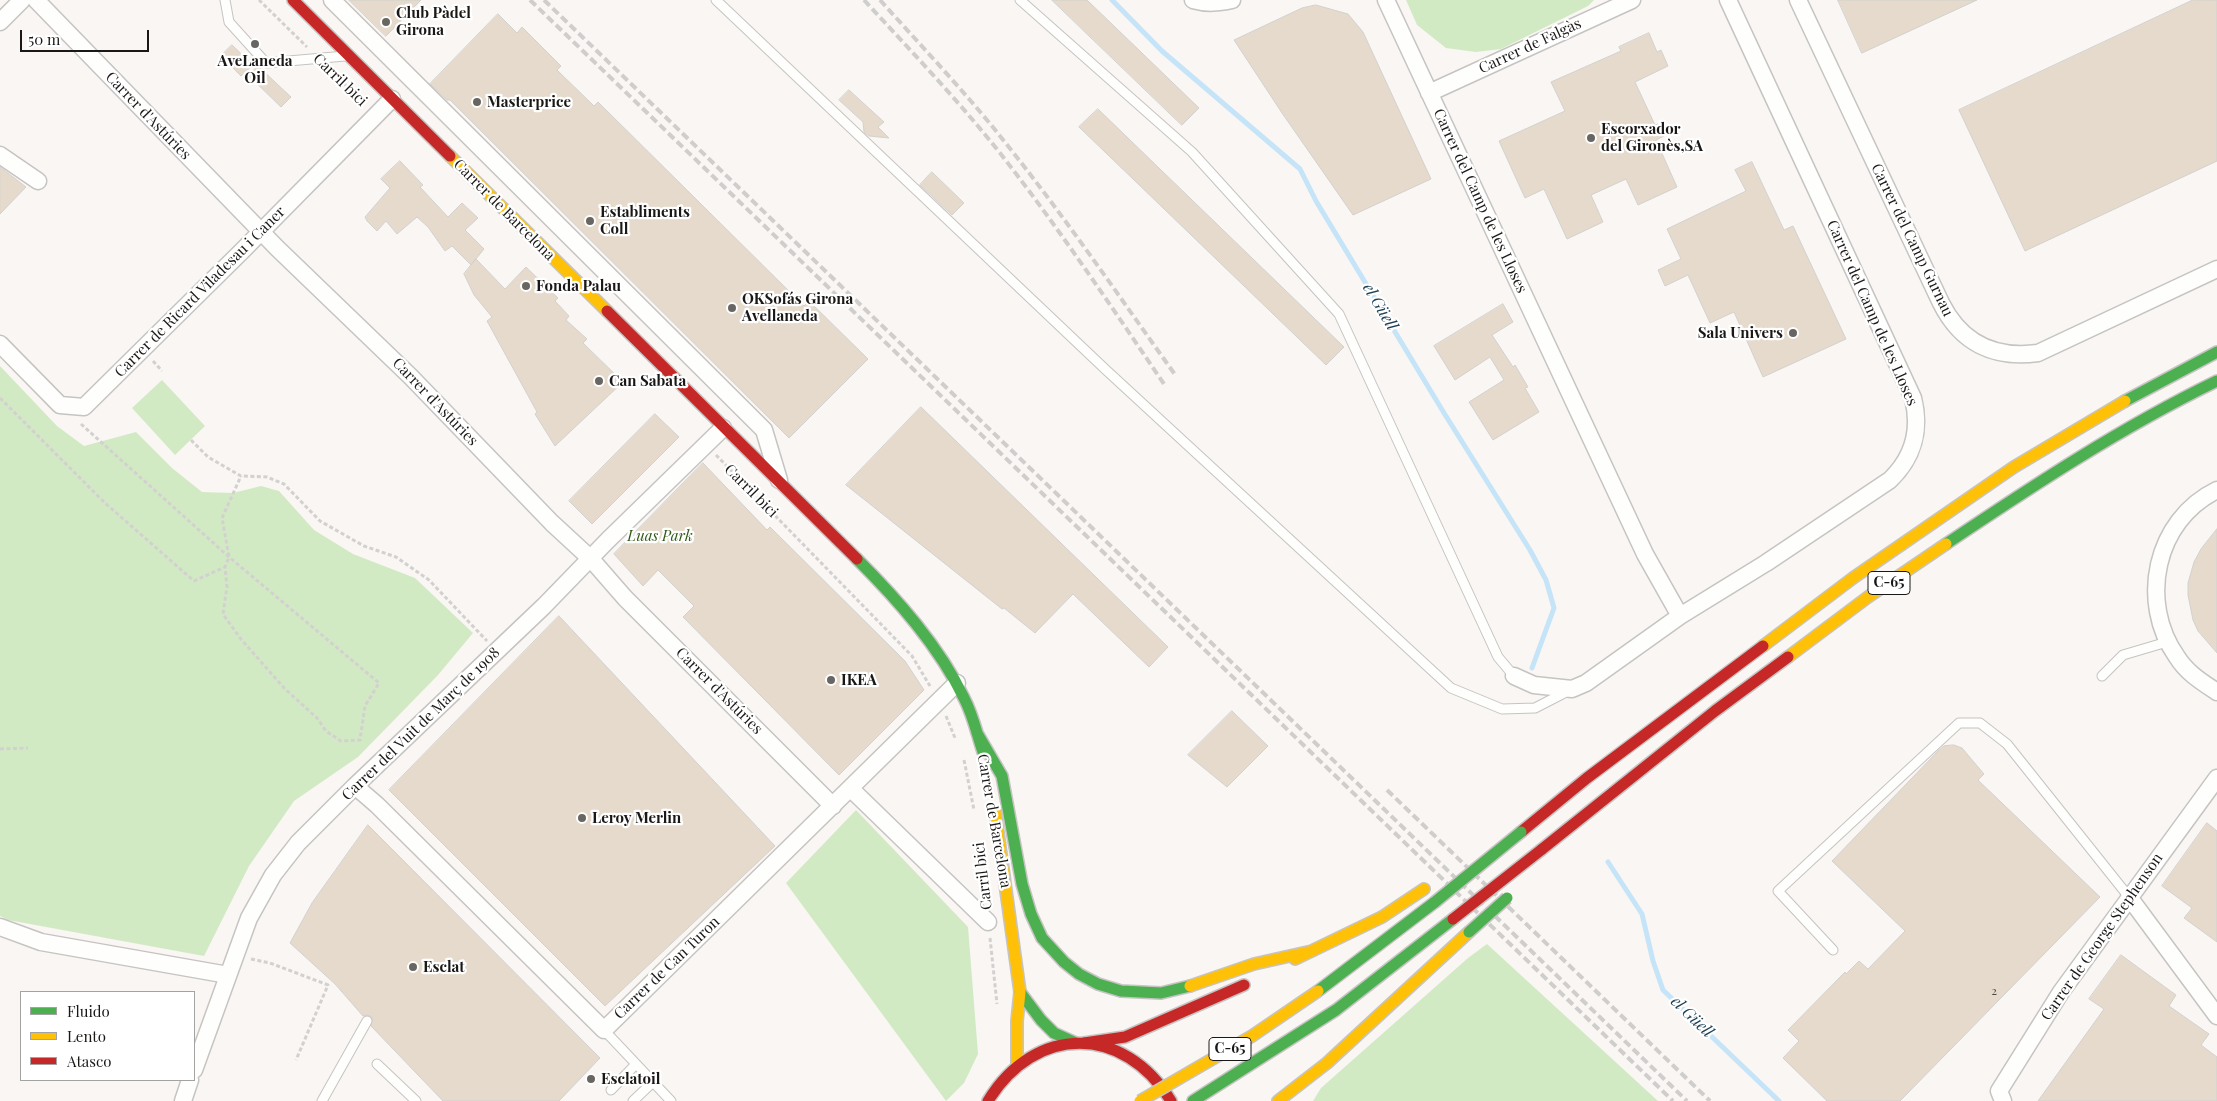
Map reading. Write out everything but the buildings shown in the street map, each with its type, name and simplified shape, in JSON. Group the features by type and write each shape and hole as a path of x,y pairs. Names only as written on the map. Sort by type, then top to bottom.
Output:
{"main road":[{"name":"Carrer de Barcelona","path":"293,0 723,428 873,574 928,640 957,683 977,732 988,775"},
{"name":"C-65","path":"1140,1101 1252,1036 1318,991 1435,902 1619,754 1853,578 2014,467 2151,386 2217,352"},
{"path":"2094,420 2141,379"},
{"name":"C-65","path":"1193,1101 1336,1010 1541,850 1642,768 1868,597 2032,486 2150,417 2217,381"},
{"path":"2150,417 2217,394"},
{"path":"977,732 1002,776 1022,884 1031,914 1042,938 1064,962 1079,974 1098,984 1121,991 1161,992 1201,983 1254,964 1312,951"},
{"path":"1526,813 1560,787 1619,754"},
{"path":"1581,833 1596,820 1642,768"},
{"name":"Carrer de Barcelona","path":"994,802 1020,992 1016,1065"},
{"path":"1269,972 1382,917 1437,880"},
{"path":"1278,1101 1327,1063 1513,892"},
{"path":"988,1101 1001,1080 1016,1065 1049,1048 1125,1037 1252,981"},
{"name":"Carrer de Barcelona","path":"1020,992 1041,1020 1054,1033 1080,1043"},
{"path":"1080,1043 1108,1047 1136,1060 1155,1076 1172,1101"},
{"path":"1288,1101 1300,1084"}],"street":[{"path":"0,22 22,0"},
{"name":"Carrer d'Astúries","path":"36,0 262,232 412,377 552,523 591,559 625,598 832,806"},
{"name":"Carrer de Barcelona","path":"332,0 764,430 779,482"},
{"path":"1193,0 1211,3 1232,0"},
{"name":"Carrer del Camp de les Lloses","path":"1386,0 1645,554 1680,616"},
{"name":"Carrer de Falgàs","path":"1429,93 1632,0"},
{"name":"Carrer del Camp de les Lloses","path":"1572,689 1586,682 1680,616 1766,563 1890,480 1904,464 1911,451 1917,423 1913,398 1728,0"},
{"name":"Carrer del Camp Gurnau","path":"1798,0 1944,309 1954,326 1974,343 1986,349 2012,355 2038,353 2217,269"},
{"name":"Carrer de Ricard Viladesau i Caner","path":"60,405 84,407 262,232 392,99"},
{"path":"0,155 38,181"},
{"path":"0,344 60,405"},
{"name":"Carrer del Vuit de Març de 1908","path":"195,1067 249,918 274,875 298,842 537,613 723,428"},
{"path":"2217,490 2197,502 2172,531 2163,548 2158,567 2156,605 2160,624 2167,642 2177,658 2190,673 2217,692"},
{"path":"1514,676 1534,685 1572,689"},
{"name":"Carrer de Can Turon","path":"355,786 377,805 604,1030 957,683"},
{"name":"Carrer de George Stephenson","path":"2003,1101 1999,1091 2061,992 2217,778"},
{"path":"850,788 988,922"},
{"path":"2129,897 2217,1016"},
{"path":"0,928 41,942 228,975"},
{"path":"183,1101 190,1081"}],"lane":[{"path":"225,0 229,22 266,63 349,56"},
{"path":"716,0 1105,369 1451,688 1502,709 1535,708 1572,689"},
{"path":"1020,0 1192,152 1339,314 1498,656 1514,676"},
{"path":"2102,676 2123,655 2167,642"},
{"path":"1834,950 1778,891 1959,722 1980,722 2007,744 2129,897"},
{"path":"322,1101 367,1021"},
{"path":"604,1030 671,1101"},
{"path":"377,1064 416,1101"},
{"path":"611,1090 636,1064"},
{"path":"633,1101 653,1082"}],"path":[{"name":"Carril bici","path":"259,0 369,108 379,112"},
{"path":"0,398 105,504 194,581 225,567"},
{"path":"60,405 229,557 379,683 365,706 360,740 341,741 326,731 317,718 278,681 240,638 223,614 226,588 225,567 229,557 222,518 242,476"},
{"path":"191,440 208,458 242,476 267,477 284,484 320,521 364,546 396,557 430,580 491,645"},
{"name":"Carril bici","path":"706,444 912,656 938,702 958,746"},
{"path":"0,749 28,748"},
{"path":"961,754 975,815"},
{"name":"Carril bici","path":"988,922 998,1009"},
{"path":"236,955 270,963 328,986 296,1060"}],"green space":[{"path":"1406,0 1594,0 1588,6 1501,49 1476,52 1446,48 1417,25"},
{"path":"0,366 57,426 84,446 136,432 172,468 202,492 233,493 261,486 279,491 314,530 353,554 415,578 473,633 438,675 358,757 294,801 249,866 204,956 8,920 0,916"},
{"path":"162,380 205,426 175,455 132,408"},
{"path":"856,810 968,927 978,1054 964,1083 946,1101 786,883"},
{"path":"1487,944 1658,1101 1313,1101 1321,1088 1468,958"}],"waterway":[{"name":"el Güell","path":"1112,0 1162,51 1300,169 1316,201 1444,413 1530,550 1546,580 1554,608 1532,668"},
{"name":"el Güell","path":"1608,862 1642,914 1653,961 1663,990 1779,1101"}],"railway":[{"path":"530,0 1673,1101"},
{"path":"544,0 1687,1101"},
{"path":"864,0 950,94 1022,181 1164,384"},
{"path":"880,0 961,90 1008,146 1073,231 1176,376"},
{"path":"1387,790 1710,1101"}],"traffic: fast":[{"path":"2125,401 2217,352"},
{"path":"1946,544 2113,437 2217,381"},
{"path":"857,559 902,607 942,660 967,704 983,752"},
{"path":"977,733 1002,776 1022,884 1031,914 1042,938 1064,962 1079,974 1098,984 1121,991 1161,993 1190,986"},
{"path":"1435,902 1521,832"},
{"path":"1469,932 1507,898"},
{"path":"1318,991 1435,902"},
{"path":"1193,1101 1336,1010 1453,919"},
{"path":"1020,992 1041,1020 1054,1033 1076,1043"}],"traffic: slow":[{"path":"450,156 607,311"},
{"path":"1763,646 1853,578 2014,467 2125,401"},
{"path":"1788,657 1868,597 1946,544"},
{"path":"995,811 1020,992 1017,1021 1017,1065"},
{"path":"1295,959 1382,917 1424,889"},
{"path":"1278,1101 1327,1063 1469,932"},
{"path":"1190,986 1254,964 1312,951"},
{"path":"1140,1101 1252,1036 1318,991"}],"traffic: jam":[{"path":"293,0 450,156"},
{"path":"607,311 857,559"},
{"path":"1521,832 1587,778 1763,646"},
{"path":"1541,850 1715,711 1788,657"},
{"path":"1453,919 1541,850"},
{"path":"1084,1043 1125,1037 1244,985"},
{"path":"988,1101 1007,1076 1030,1058 1054,1047 1080,1043 1105,1047 1129,1058 1152,1076 1171,1101"}],"place":[{"name":"Club Pàdel Girona","path":"386,22"},
{"name":"AveLaneda Oil","path":"255,44"},
{"name":"Masterprice","path":"477,102"},
{"name":"Escorxador del Gironès,SA","path":"1591,138"},
{"name":"Establiments Coll","path":"590,221"},
{"name":"Fonda Palau","path":"526,286"},
{"name":"OKSofás Girona Avellaneda","path":"732,308"},
{"name":"Sala Univers","path":"1793,333"},
{"name":"Can Sabata","path":"599,381"},
{"name":"IKEA","path":"831,680"},
{"name":"Leroy Merlin","path":"582,818"},
{"name":"Esclat","path":"413,967"},
{"name":"Esclatoil","path":"591,1079"}],"park label":[{"name":"Luas Park","path":"660,536"}]}
